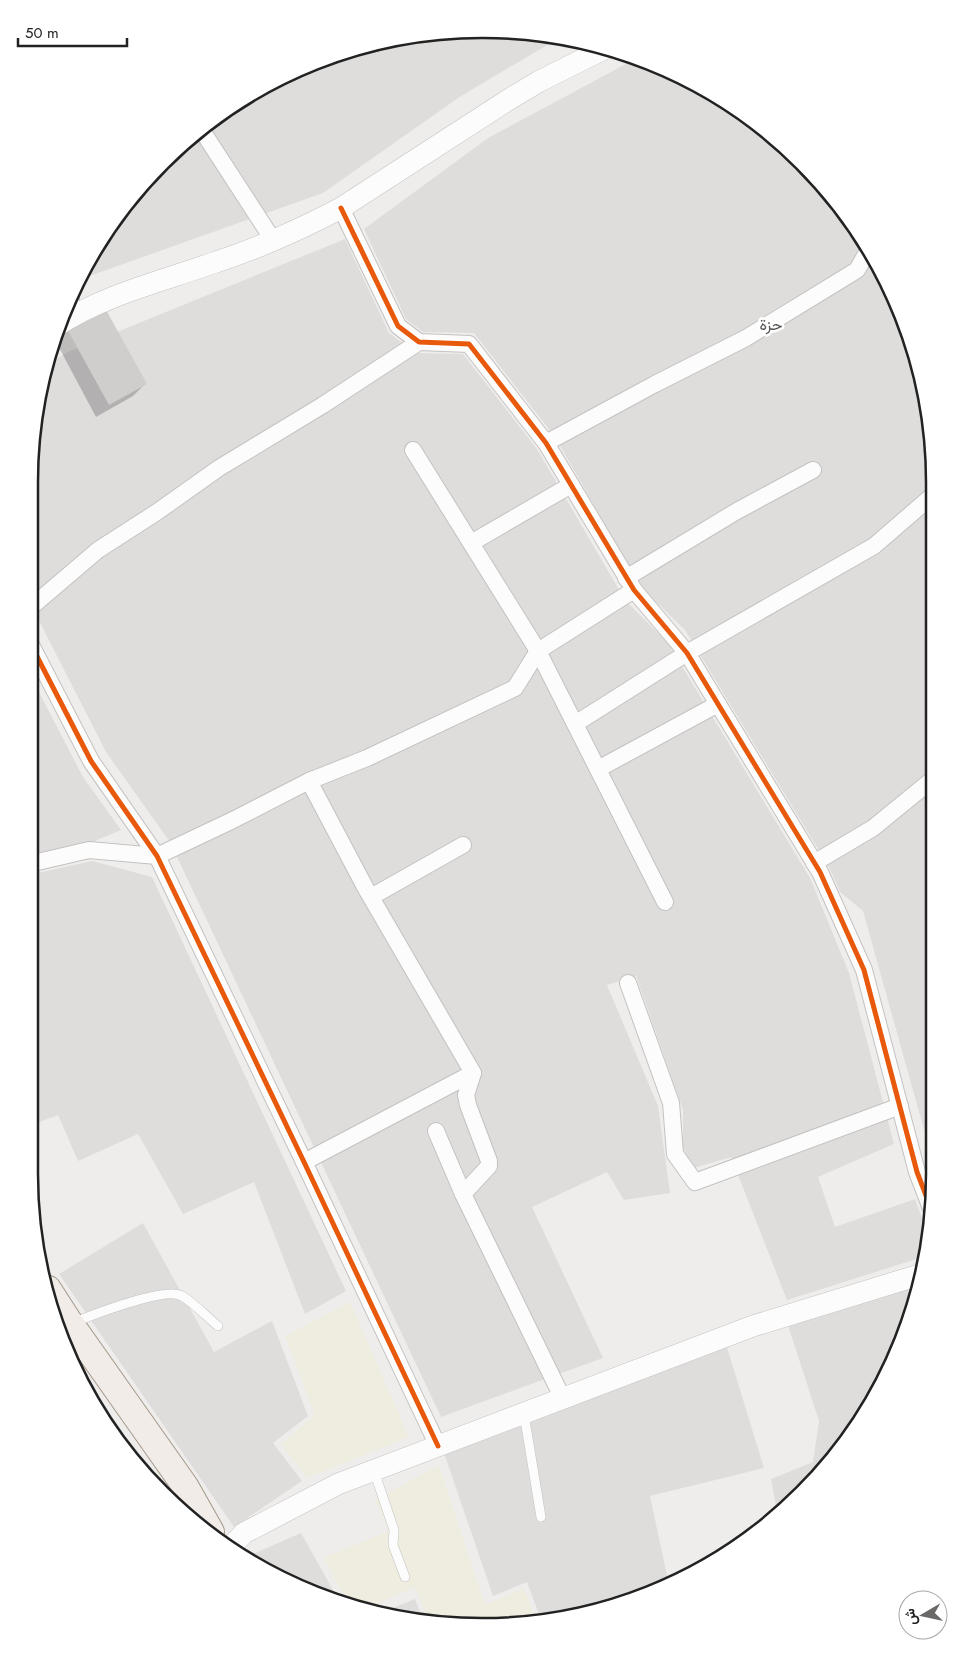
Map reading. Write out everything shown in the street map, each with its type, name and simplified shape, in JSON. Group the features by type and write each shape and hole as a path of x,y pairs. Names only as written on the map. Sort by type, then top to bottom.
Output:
{"main road":[{"path":"63,1320 69,1334 160,1478"},
{"path":"69,1334 185,1486 204,1520"}],"street":[{"path":"71,313 219,261 317,221 341,208 508,100 538,82 596,53"},
{"path":"205,135 273,240"},
{"path":"341,208 398,326 420,342 469,344 546,443 630,584 687,654 820,872 864,970 917,1172 925,1194"},
{"path":"546,443 654,384 746,338 857,270 864,257"},
{"path":"38,601 98,550 157,512 219,468 323,405 420,342"},
{"path":"413,450 538,651 665,902"},
{"path":"38,862 89,850 157,856 309,781 367,758 515,688 538,651 630,584 737,511 813,470"},
{"path":"470,543 571,485"},
{"path":"575,724 687,654 874,546 926,501"},
{"path":"38,657 91,761 157,856 438,1446"},
{"path":"598,769 718,704"},
{"path":"309,781 371,897 472,1073 466,1095 489,1161 489,1166 463,1194"},
{"path":"814,863 873,828 926,785"},
{"path":"371,897 463,845"},
{"path":"628,983 671,1103 676,1154 695,1182 900,1106"},
{"path":"304,1162 472,1073"},
{"path":"436,1131 463,1194 563,1399"},
{"path":"235,1543 244,1534 338,1484 753,1326 913,1277"}],"lane":[{"path":"69,1334 146,1298 164,1294 181,1295 218,1326"},
{"path":"524,1414 541,1517"},
{"path":"374,1470 394,1530 393,1545 405,1578"}],"shaded area":[{"path":"452,38 511,38 551,43 461,96 323,193 87,277 112,235 129,211 168,168 211,129 235,112 285,83 339,61 395,46 424,41"},
{"path":"628,63 651,71 678,83 728,112 752,129 795,168 834,211 851,235 880,285 892,312 902,339 917,395 925,452 926,1135 863,911 840,892 829,867 685,630 640,586 555,437 474,333 423,332 406,319 364,229 488,138"},
{"path":"345,239 389,333 416,353 463,354 537,449 625,600 668,643 810,878 849,973 894,1144 818,1177 835,1227 915,1199 923,1221 917,1259 787,1300 731,1157 694,1168 683,1148 683,1110 636,976 607,985 658,1106 670,1193 624,1200 607,1172 532,1207 603,1358 441,1417 170,842 106,752 38,619 38,452 41,424 55,359 68,352"},
{"path":"38,690 83,777 121,830 90,843 38,853"},
{"path":"92,861 152,877 346,1291 305,1314 254,1182 183,1214 138,1134 78,1161 58,1115 38,1123 38,873"},
{"path":"143,1223 214,1352 272,1321 308,1416 273,1443 302,1481 234,1527 59,1274"},
{"path":"910,1287 892,1343 866,1396 834,1444 776,1505 771,1479 813,1462 819,1421 787,1322"},
{"path":"350,1302 409,1437 307,1478 281,1444 315,1415 285,1336"},
{"path":"726,1344 764,1468 650,1496 667,1577 624,1594 568,1609 539,1614 527,1582 493,1596 443,1450"},
{"path":"439,1465 485,1605 524,1588 534,1615 482,1618 426,1614 415,1587 376,1604 344,1595 323,1558 389,1531 375,1500"},
{"path":"301,1533 334,1592 285,1572 253,1554"},
{"path":"415,1599 420,1613 395,1609 392,1608"}],"building":[{"path":"105,308 147,384 109,405 67,329"}],"cycle path":[{"path":"341,208 398,326 419,342 469,344 546,443 634,590 687,653 820,872 864,970 917,1172 925,1194"},
{"path":"38,658 91,761 157,856 438,1446"}],"district":[{"name":"حزة","path":"771,324"}]}
